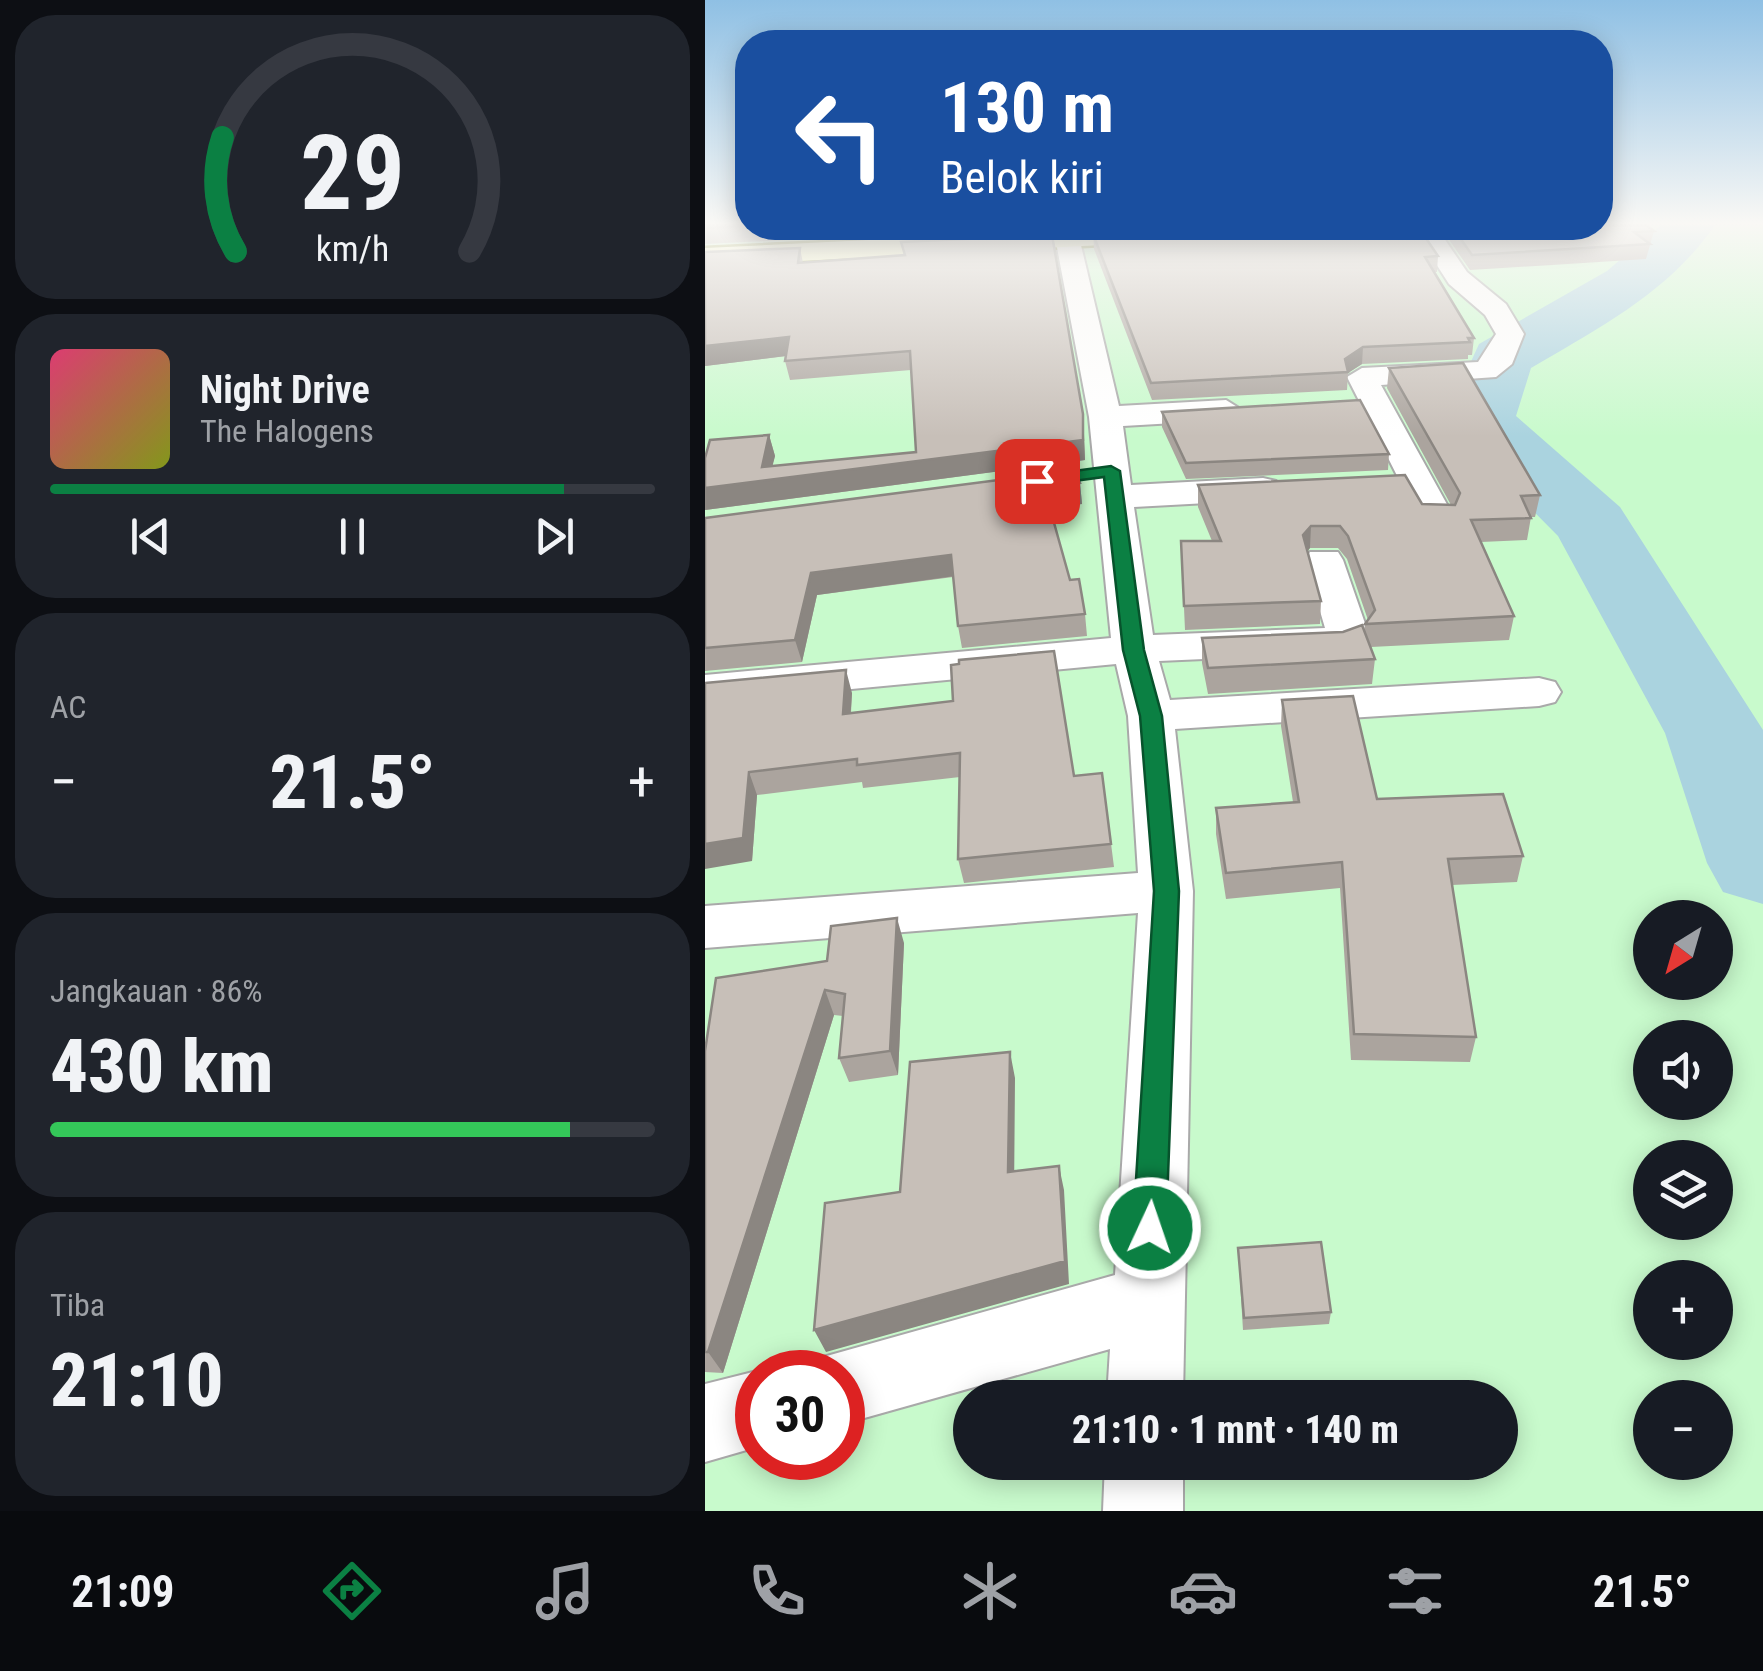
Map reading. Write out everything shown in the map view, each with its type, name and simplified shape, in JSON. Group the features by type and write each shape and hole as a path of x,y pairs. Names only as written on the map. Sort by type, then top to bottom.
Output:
{"street":[{"path":"1079,296 1105,417 1100,481 1151,716 1167,891 1145,1380"},
{"path":"1437,517 1371,401 1365,376 1485,371 1497,364 1510,334 1507,322 1478,296"},
{"path":"1333,403 1371,401"},
{"path":"1105,417 1257,408"},
{"path":"1100,481 1297,488"},
{"path":"1377,484 1417,482"},
{"path":"705,689 1134,650 1345,639 1348,635 1325,560"},
{"path":"1151,716 1539,692"},
{"path":"705,927 1167,891"},
{"path":"865,1380 1146,1303"},
{"path":"705,1423 735,1415"},
{"path":"1143,1511 1144,1480"}],"green space":[{"path":"705,296 1763,296 1763,1511 705,1511"}],"building":[{"path":"705,296 1062,296 1083,414 1083,440 705,488 705,458 710,440 769,435 762,467 916,452 910,351 785,361 789,337 705,346"},
{"path":"1117,296 1448,296 1474,338 1468,338 1470,342 1363,347 1345,359 1348,372 1151,383"},
{"path":"1463,363 1540,495 1521,496 1531,518 1471,520 1514,616 1365,624 1375,610 1348,536 1340,526 1311,526 1303,535 1321,601 1184,606 1181,541 1221,541 1198,485 1405,475 1422,504 1455,505 1460,493 1389,368"},
{"path":"1360,400 1389,454 1186,463 1162,412"},
{"path":"1075,470 1080,483 1044,487 1070,580 1079,579 1085,614 958,626 951,555 811,573 795,640 705,648 705,518"},
{"path":"1362,625 1375,659 1208,668 1202,638 1343,632"},
{"path":"1054,651 1074,776 1102,773 1111,844 958,859 960,753 857,765 857,759 749,772 743,838 705,844 705,683 846,670 843,714 953,701 951,665 959,664 959,660"},
{"path":"1353,696 1377,799 1503,794 1523,856 1448,859 1476,1037 1354,1034 1342,862 1226,873 1216,808 1299,802 1282,700"},
{"path":"897,918 890,1051 839,1058 845,994 825,990 705,1352 705,1051 716,978 827,961 831,926"},
{"path":"1010,1052 1008,1172 1059,1166 1065,1261 814,1330 825,1203 900,1192 910,1062"},
{"path":"1321,1242 1331,1312 1244,1318 1238,1248"}],"waterway":[{"path":"1608,296 1502,358 1479,421 1592,524 1715,733 1763,863"}],"route":[{"path":"1037,481 1111,471 1134,650 1151,716 1167,891 1150,1228"}]}
